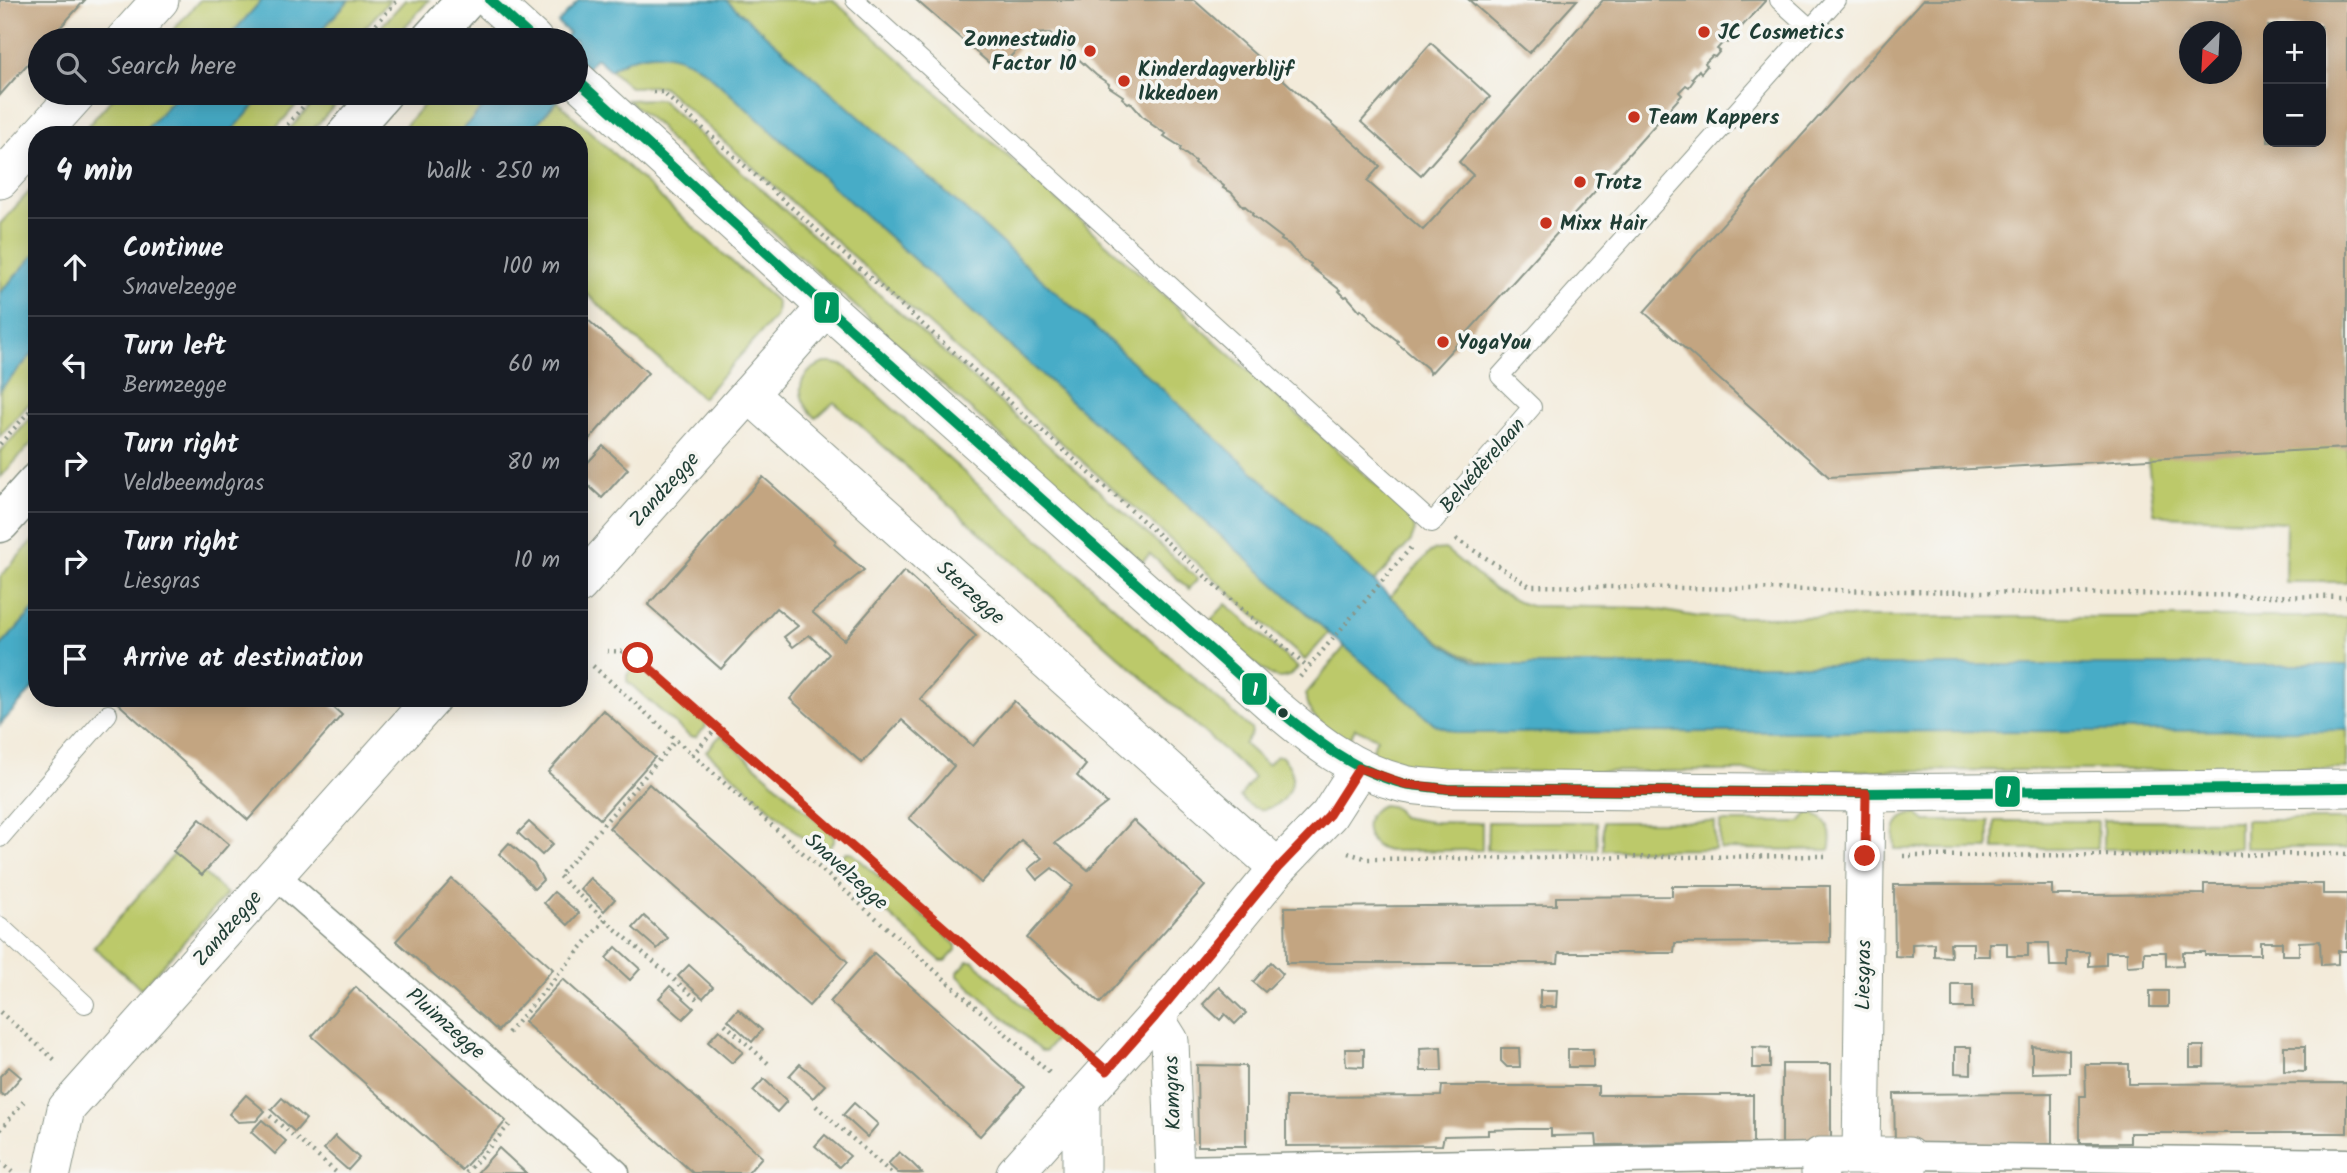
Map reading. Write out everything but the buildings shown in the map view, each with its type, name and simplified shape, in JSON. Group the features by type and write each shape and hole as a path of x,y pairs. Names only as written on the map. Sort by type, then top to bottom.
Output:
{"street":[{"path":"135,28 160,0"},
{"path":"441,28 466,0"},
{"path":"490,0 521,28"},
{"path":"588,90 826,307 1284,715 1322,747 1359,768 1405,784 1448,789 1866,793 2347,788"},
{"path":"48,126 67,105"},
{"path":"354,126 372,105"},
{"path":"0,180 28,149"},
{"path":"750,394 826,307"},
{"name":"Zandzegge","path":"588,575 750,394"},
{"name":"Sterzegge","path":"750,394 1278,868"},
{"path":"0,523 28,492"},
{"name":"Zandzegge","path":"52,1173 66,1109 424,707"},
{"path":"1015,1173 1155,1017 1278,868 1329,815 1359,768"},
{"name":"Liesgras","path":"1861,1156 1866,793"},
{"name":"Pluimzegge","path":"274,874 616,1173"},
{"name":"Kamgras","path":"1155,1017 1171,1041 1175,1171"},
{"path":"1080,1100 1081,1173"},
{"path":"1175,1171 1820,1165 1861,1156 1908,1165 2347,1162"}],"lane":[{"path":"855,0 1432,523"},
{"path":"1779,0 1810,28 1836,0"},
{"name":"Belvédèrelaan","path":"1432,523 1532,407 1500,376 1810,28"},
{"path":"0,838 108,714"},
{"path":"0,926 85,1004"}],"path":[{"path":"373,28 398,0"},
{"path":"588,85 662,92 1308,668 1389,573"},
{"path":"286,126 304,105"},
{"path":"0,444 28,413"},
{"path":"1432,523 1530,586 2347,597"},
{"name":"Snavelzegge","path":"607,651 631,652 1107,1071"},
{"name":"Snavelzegge","path":"593,666 1080,1100"},
{"path":"692,755 716,729"},
{"path":"676,740 559,876 699,1001"},
{"path":"487,1058 606,920"},
{"path":"0,1012 57,1062 50,1070"},
{"path":"725,1024 771,1065"},
{"path":"0,1130 29,1095"},
{"path":"466,1173 533,1099"},
{"path":"816,1106 891,1173"},
{"path":"270,1116 337,1173"},
{"path":"0,1162 12,1173"}],"green space":[{"path":"200,0 262,0 237,28 175,28"},
{"path":"349,0 390,0 365,28 324,28"},
{"path":"405,0 429,0 404,28 380,28"},
{"path":"726,0 833,0 1411,516 1415,530 1411,541 1374,582 961,206"},
{"path":"658,53 683,58 706,72 1329,633 1305,660 662,86 630,87 610,70 633,57"},
{"path":"2326,96 2347,102 2347,582 2285,582 2286,522 2166,516 2154,513 2139,383 2217,204 2268,147 2326,147"},
{"path":"660,99 1198,579 1189,589 1150,554 1142,562 627,100"},
{"path":"106,105 168,105 149,126 88,126"},
{"path":"255,105 296,105 278,126 236,126"},
{"path":"311,105 335,105 316,126 292,126"},
{"path":"423,105 485,105 466,126 405,126"},
{"path":"553,105 561,105 584,126 535,126"},
{"path":"588,130 777,302 776,316 702,398 588,295"},
{"path":"28,193 28,262 0,293 0,224"},
{"path":"28,359 28,405 0,436 0,390"},
{"path":"824,363 845,366 1251,729 1252,733 1244,744 1267,765 1277,756 1281,756 1289,766 1292,777 1285,797 1266,809 1246,803 1240,797 1254,777 834,402 816,418 804,403 801,388 807,374"},
{"path":"28,421 28,447 0,478 0,452"},
{"path":"28,546 28,616 0,647 0,577"},
{"path":"1445,549 1495,590 1531,606 1648,608 1699,617 2347,617 2347,665 1495,665 1451,648 1426,630 1390,597 1429,553"},
{"path":"1226,604 1298,668 1287,677 1279,678 1264,671 1244,654 1209,622"},
{"path":"1345,646 1436,725 2347,730 2347,769 1442,772 1403,766 1370,754 1377,738 1355,728 1348,743 1314,716 1306,702 1306,694"},
{"path":"636,665 642,665 705,722 706,727 696,737 690,737 627,681 627,675"},
{"path":"721,735 834,836 834,842 824,852 819,852 706,751"},
{"path":"1383,805 1395,807 1401,817 1431,822 1482,823 1482,850 1388,851 1380,848 1369,837 1367,822 1375,809"},
{"path":"1808,813 1820,818 1828,826 1831,837 1829,850 1720,849 1720,822 1800,822"},
{"path":"1917,814 1925,821 1989,821 1989,849 1895,849 1895,830 1900,820"},
{"path":"2103,820 2239,821 2239,848 2103,849"},
{"path":"2245,820 2347,820 2347,848 2245,848"},
{"path":"1995,821 2098,821 2097,849 1994,849"},
{"path":"1488,822 1597,822 1598,850 1487,850"},
{"path":"1603,822 1715,822 1715,849 1603,850"},
{"path":"178,850 227,894 141,989 94,947"},
{"path":"846,852 851,852 956,945 956,950 946,961 941,961 836,868 837,862"},
{"path":"968,961 973,961 1056,1035 1056,1039 1046,1051 1041,1051 958,976 958,972"}],"water":[{"path":"262,0 349,0 324,28 237,28"},
{"path":"579,0 726,0 961,206 1442,644 1474,662 1495,665 2347,665 2347,730 1458,733 1436,725 1329,633 706,72 683,59 658,54 634,58 610,70 596,58 588,67 588,28 564,28 558,23"},
{"path":"168,105 255,105 236,126 149,126"},
{"path":"485,105 553,105 535,126 466,126"},
{"path":"28,262 28,359 0,390 0,293"},
{"path":"28,616 28,694 0,725 0,647"}],"transit line":[{"name":"1","path":"490,0 521,28"},
{"name":"1","path":"588,90 826,307 1275,707 1336,753 1386,779 1410,785 1448,789 1866,793 2347,788"}],"place":[{"name":"JC Cosmetics","path":"1704,32"},
{"name":"Zonnestudio Factor 10","path":"1090,51"},
{"name":"Kinderdagverblijf Ikkedoen","path":"1124,81"},
{"name":"Team Kappers","path":"1634,117"},
{"name":"Trotz","path":"1580,182"},
{"name":"Mixx Hair","path":"1546,223"},
{"name":"YogaYou","path":"1443,342"}],"route":[{"path":"638,658 1107,1071 1278,868 1329,815 1359,768 1405,784 1448,789 1866,793 1865,856"}]}
